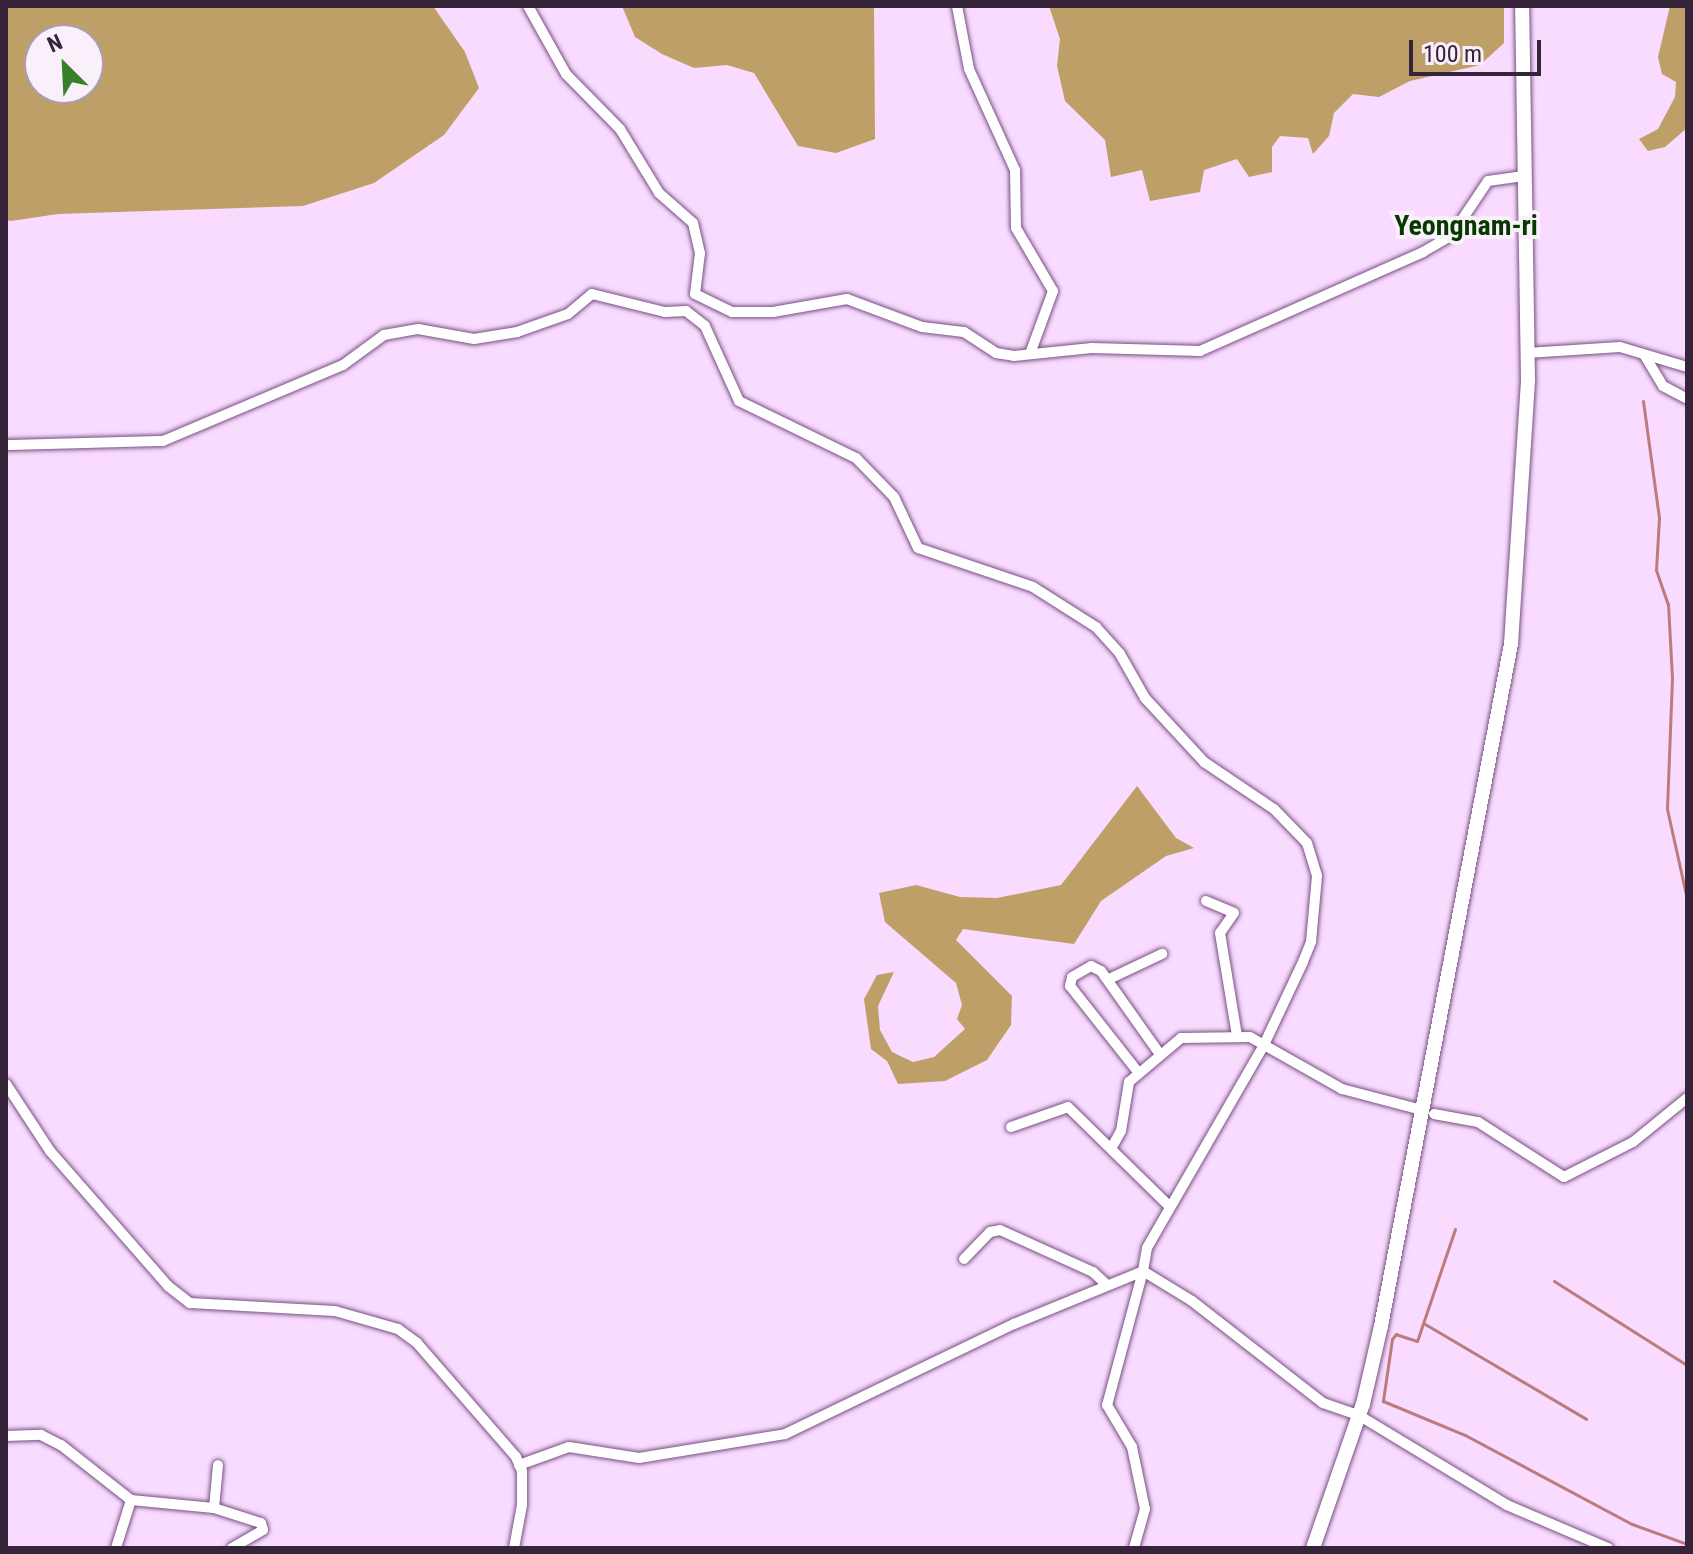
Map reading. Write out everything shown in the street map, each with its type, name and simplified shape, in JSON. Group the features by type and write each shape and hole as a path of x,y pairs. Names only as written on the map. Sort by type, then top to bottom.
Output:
{"main road":[{"path":"1313,1548 1360,1416 1428,1112 1511,644 1525,481 1527,353 1522,6"}],"street":[{"path":"528,6 566,74 620,129 659,193 693,223 700,253 693,287 702,302 732,312 773,312 847,299 922,327 964,332 996,353 1030,354 1092,348 1200,351 1423,252 1451,236 1488,181 1524,176"},
{"path":"957,6 969,69 1015,170 1019,236 1053,291 1030,354"},
{"path":"6,445 163,441 343,365 384,335 418,329 474,339 517,332 568,314 592,294 665,312 686,311 705,326 739,401 856,458 889,491 909,536 928,554 1033,587 1096,627 1120,654 1145,698 1204,762 1274,809 1307,843 1317,876 1311,942 1264,1045 1147,1248 1107,1405 1132,1447 1145,1509 1134,1548"},
{"path":"1527,353 1620,347 1687,367"},
{"path":"1645,356 1663,386 1687,399"},
{"path":"1206,901 1234,913 1220,933 1237,1036"},
{"path":"1109,979 1162,954"},
{"path":"1138,1072 1070,986 1072,977 1091,966 1109,979 1159,1053"},
{"path":"1112,1147 1121,1131 1124,1092 1138,1072 1181,1038 1237,1036 1264,1045 1342,1089 1478,1122 1564,1177 1633,1142 1687,1098"},
{"path":"6,1084 50,1151 168,1286 190,1303 335,1311 398,1329 417,1343 519,1465 522,1505 514,1548"},
{"path":"1011,1127 1068,1107 1169,1206"},
{"path":"964,1259 990,1232 1000,1230 1093,1272 1106,1284"},
{"path":"1143,1271 1192,1301 1288,1380 1323,1403 1360,1416 1507,1505 1608,1548"},
{"path":"519,1465 569,1447 639,1458 785,1434 1106,1284 1143,1271"},
{"path":"6,1436 22,1432 51,1440 131,1500 214,1508 261,1523 263,1530 232,1548"},
{"path":"214,1508 218,1465"},
{"path":"116,1548 131,1500"}],"shaded area":[{"path":"6,6 433,6 465,52 479,88 444,135 374,183 303,206 58,214 6,220"},
{"path":"622,6 874,6 875,139 836,153 798,146 754,73 727,65 694,68 662,54 635,37"},
{"path":"1049,6 1504,6 1504,43 1480,65 1410,81 1379,97 1353,94 1334,113 1329,136 1313,154 1308,138 1280,136 1272,147 1272,172 1249,177 1237,159 1204,170 1200,192 1150,201 1142,170 1111,177 1105,140 1065,101 1057,66 1060,39"},
{"path":"1670,6 1687,6 1687,128 1665,147 1648,151 1639,139 1658,129 1675,97 1676,82 1662,74 1658,57"},
{"path":"1137,786 1176,838 1194,848 1166,856 1101,901 1074,944 963,929 956,940 1012,996 1011,1025 987,1060 945,1081 898,1084 887,1061 871,1049 864,999 877,975 894,972 878,1006 880,1030 892,1052 913,1062 934,1057 965,1029 957,1019 962,1005 956,983 885,922 879,893 916,885 960,897 997,898 1061,885"}],"waterway":[{"path":"1643,401 1659,518 1656,570 1668,604 1672,678 1667,809 1687,899"},
{"path":"1455,1229 1417,1341 1396,1334 1392,1339 1383,1401 1465,1435 1632,1524 1687,1544"},
{"path":"1554,1281 1687,1365"},
{"path":"1425,1324 1586,1419"}],"district":[{"name":"Yeongnam-ri","path":"1466,226"}]}
